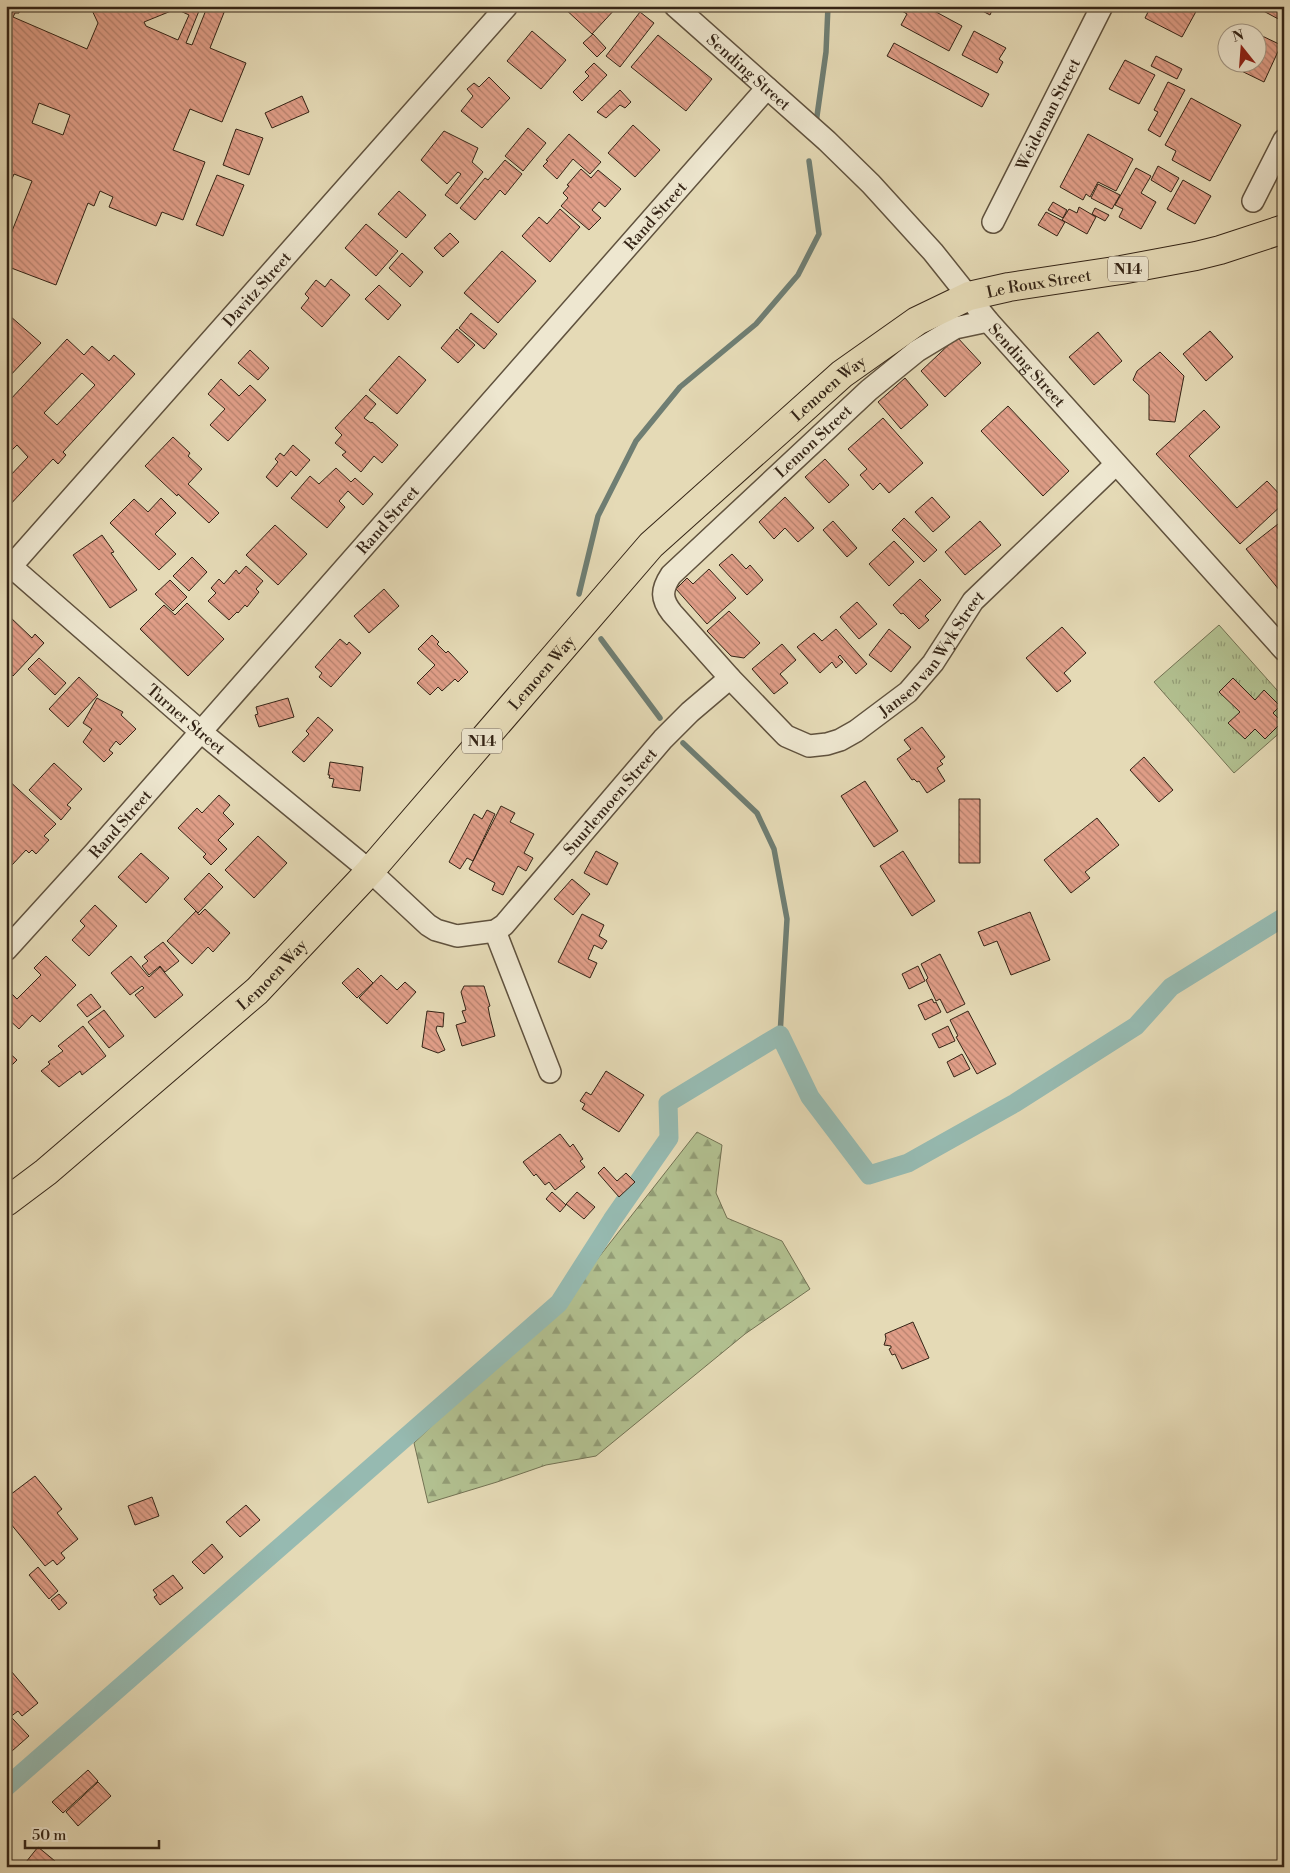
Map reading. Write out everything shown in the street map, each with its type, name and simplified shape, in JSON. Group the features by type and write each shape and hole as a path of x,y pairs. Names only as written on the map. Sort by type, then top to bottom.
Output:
{"highway":[{"name":"Le Roux Street","path":"969,296 1196,256 1283,232"},
{"name":"Lemoen Way","path":"6,1202 46,1172 257,991 370,871 651,545 842,374 917,321 969,296"}],"street":[{"name":"Davitz Street","path":"8,567 507,6"},
{"name":"Sending Street","path":"675,6 827,141 871,184 933,252 988,320 1284,650"},
{"name":"Weideman Street","path":"993,222 1102,6"},
{"name":"Rand Street","path":"6,950 95,852 767,88"},
{"path":"1254,201 1284,140"},
{"name":"Lemon Street","path":"663,594 664,586 671,576 869,390 917,351 935,339 955,328 988,320"},
{"name":"Jansen van Wyk Street","path":"663,594 667,606 672,613 780,731 796,742 809,746 827,744 856,732 908,692 933,663 973,601 1116,464"},
{"name":"Turner Street","path":"8,567 200,731 370,871"},
{"name":"Suurlemoen Street","path":"495,931 513,916 663,739 690,712 730,678"},
{"path":"370,871 414,913 436,930 457,936 477,935 495,931 550,1072"}],"green space":[{"path":"1219,625 1284,698 1284,729 1234,773 1154,682"},
{"path":"697,1132 722,1145 716,1193 727,1218 782,1241 810,1289 745,1334 596,1456 546,1465 428,1503 414,1443 570,1294"}],"building":[{"path":"6,6 21,6 19,13 15,13 13,17 87,49 98,23 90,6 201,6 186,43 192,45 206,10 209,11 211,6 216,6 225,10 210,48 246,63 222,122 190,109 173,150 205,162 183,220 162,212 156,226 109,207 113,197 100,191 94,206 88,203 56,285 6,266 6,246 32,181 14,174 6,193","holes":["176,9 189,15 178,40 146,26 144,22","39,103 70,115 63,135 32,123"]},
{"path":"562,6 616,6 617,7 592,34"},
{"path":"905,6 925,6 962,26 949,51 901,25 907,14 902,11"},
{"path":"973,6 994,6 990,15"},
{"path":"1151,6 1199,6 1182,37 1145,18"},
{"path":"1254,6 1284,6 1284,22"},
{"path":"640,12 654,23 620,67 606,56"},
{"path":"532,31 566,60 541,89 507,61"},
{"path":"974,31 1006,48 999,59 1003,62 997,73 962,55"},
{"path":"593,34 606,48 597,57 583,43"},
{"path":"658,35 712,79 686,111 631,67"},
{"path":"1268,39 1281,45 1264,82 1244,72 1268,72"},
{"path":"894,43 989,94 982,107 887,56"},
{"path":"1156,56 1182,69 1177,79 1151,66"},
{"path":"1125,60 1155,75 1139,104 1109,89"},
{"path":"594,63 607,75 582,101 573,92 589,76 585,72"},
{"path":"489,77 510,98 482,128 461,111 473,96 467,89 474,83 479,87"},
{"path":"1168,82 1185,90 1160,137 1148,130 1158,112 1154,110"},
{"path":"620,90 631,102 625,108 620,105 606,118 597,112"},
{"path":"302,96 309,112 272,128 265,113"},
{"path":"1191,98 1241,125 1210,181 1172,160 1176,151 1165,145"},
{"path":"633,125 660,150 635,177 608,153"},
{"path":"528,128 546,143 523,171 505,156"},
{"path":"236,129 263,138 249,175 223,165"},
{"path":"444,131 478,148 472,162 483,172 457,204 445,195 461,174 458,172 447,184 421,160"},
{"path":"569,134 601,162 590,174 573,159 557,179 543,166"},
{"path":"1088,134 1133,159 1116,191 1098,182 1090,197 1086,194 1083,200 1060,187"},
{"path":"505,160 522,174 505,195 500,190 475,220 460,208 485,178 488,180"},
{"path":"1158,166 1179,178 1171,192 1151,180"},
{"path":"1136,168 1151,176 1141,193 1156,202 1141,229 1119,217 1123,209 1115,205"},
{"path":"581,169 591,178 598,170 621,189 605,207 599,202 592,210 601,218 589,230 561,206 568,198 563,193 569,186 567,185"},
{"path":"217,175 244,185 223,236 196,225"},
{"path":"1183,180 1211,196 1195,224 1167,209"},
{"path":"1098,184 1120,195 1112,209 1091,198"},
{"path":"399,191 426,215 406,238 378,214"},
{"path":"6,193 10,195 6,204"},
{"path":"1053,202 1067,210 1063,218 1048,210"},
{"path":"1079,207 1096,217 1087,234 1062,220 1069,209 1077,213"},
{"path":"1095,208 1109,215 1105,221 1092,214"},
{"path":"560,209 580,227 550,262 522,236 539,217 547,224"},
{"path":"1046,212 1065,222 1057,236 1038,225"},
{"path":"366,224 398,251 376,276 345,248"},
{"path":"450,233 459,242 443,257 434,248"},
{"path":"502,251 536,281 498,323 464,293"},
{"path":"402,253 423,272 410,287 389,268"},
{"path":"331,279 350,295 322,327 301,308 309,298 305,294 316,280 325,287"},
{"path":"379,285 401,305 388,320 365,299"},
{"path":"471,313 497,334 484,349 459,328"},
{"path":"10,316 41,343 6,380 6,320"},
{"path":"457,329 475,345 458,363 441,348"},
{"path":"1210,331 1233,357 1206,381 1183,354"},
{"path":"1098,332 1122,361 1094,385 1069,357"},
{"path":"957,337 981,363 945,397 921,371"},
{"path":"67,339 84,355 92,346 109,361 114,355 135,374 63,452 66,455 58,464 53,459 6,509 6,480 28,457 17,445 6,456 6,401 8,402","holes":["82,373 95,385 57,425 44,413"]},
{"path":"250,350 269,368 258,380 238,363"},
{"path":"1160,352 1184,376 1175,422 1149,420 1149,395 1133,380 1137,371"},
{"path":"399,356 426,380 397,414 369,390"},
{"path":"905,378 928,405 901,429 878,402"},
{"path":"221,379 239,396 250,385 266,400 228,441 210,425 225,409 208,394"},
{"path":"366,395 376,404 364,418 372,422 398,445 382,463 374,456 361,472 342,455 346,452 335,443 342,435 335,428"},
{"path":"1008,406 1069,471 1043,496 981,431"},
{"path":"1204,410 1220,427 1189,456 1237,508 1267,481 1284,499 1284,503 1240,544 1156,454"},
{"path":"883,418 923,463 889,493 880,483 873,490 860,475 867,469 848,449"},
{"path":"173,437 190,453 188,456 202,469 188,484 219,513 209,523 145,466"},
{"path":"293,445 310,460 296,476 291,471 277,487 266,477 278,462 275,459 280,453 284,456"},
{"path":"825,459 849,485 829,503 805,477"},
{"path":"336,468 351,482 355,478 373,494 363,505 348,491 339,501 345,507 327,528 291,498 310,476 319,484"},
{"path":"785,497 814,528 798,542 785,528 774,539 759,522"},
{"path":"932,497 950,517 933,532 915,512"},
{"path":"161,498 176,513 155,534 176,554 159,570 110,523 134,499 148,512"},
{"path":"904,518 937,550 924,562 892,530"},
{"path":"833,521 857,548 847,557 823,530"},
{"path":"980,521 1001,545 965,575 945,552"},
{"path":"1278,524 1284,531 1284,596 1246,549"},
{"path":"275,525 307,554 278,585 246,555"},
{"path":"102,535 114,552 111,553 137,590 110,608 73,555"},
{"path":"894,541 914,562 889,586 869,564"},
{"path":"732,554 746,569 750,565 763,580 747,595 719,565"},
{"path":"192,557 207,572 189,591 173,576"},
{"path":"246,566 263,581 256,589 259,592 247,607 245,605 229,620 208,601 216,593 211,588 219,579 224,584 236,570 239,574"},
{"path":"709,569 736,598 707,624 676,589 687,578 693,584"},
{"path":"920,579 941,600 925,616 929,620 919,629 893,605"},
{"path":"170,580 187,597 173,611 155,594"},
{"path":"384,589 399,606 369,633 354,616"},
{"path":"857,602 877,624 859,639 840,617"},
{"path":"187,603 224,639 188,676 140,629 164,605 175,615"},
{"path":"729,611 760,643 744,658 731,656 707,631"},
{"path":"9,616 32,638 35,634 44,643 13,676 6,669 6,619"},
{"path":"1062,627 1086,653 1064,673 1071,681 1057,692 1026,658"},
{"path":"836,629 867,664 856,674 840,655 838,657 843,662 836,668 832,662 820,673 797,647 814,633 822,641"},
{"path":"889,629 911,647 891,672 869,655"},
{"path":"432,635 439,642 437,644 446,653 448,651 468,672 458,682 455,679 442,691 438,687 430,695 417,683 435,665 418,649"},
{"path":"340,639 347,645 349,642 361,653 331,687 319,677 322,673 315,667"},
{"path":"782,644 796,660 780,674 788,683 774,694 752,669"},
{"path":"39,658 66,683 55,695 28,669"},
{"path":"79,677 98,695 68,727 49,709"},
{"path":"1233,678 1255,700 1264,690 1280,706 1273,713 1282,722 1265,739 1255,729 1245,739 1228,723 1240,712 1219,692"},
{"path":"97,698 123,712 121,715 136,729 120,745 116,741 109,750 113,753 104,762 83,742 92,729 83,723"},
{"path":"288,698 294,717 259,727 255,715 258,714 256,707"},
{"path":"318,717 333,730 304,762 292,752 309,734 306,731"},
{"path":"922,727 945,757 940,761 943,764 937,768 945,781 927,793 919,781 912,780 897,759 911,749 904,740"},
{"path":"1144,757 1173,790 1159,802 1130,770"},
{"path":"330,762 363,767 360,791 332,787 334,779 329,778 330,775 328,775"},
{"path":"54,763 82,789 67,805 71,808 61,820 29,790"},
{"path":"6,778 56,824 44,836 49,840 36,854 32,850 29,853 26,850 12,865 6,860"},
{"path":"865,781 898,831 874,847 841,796"},
{"path":"219,795 230,805 223,813 234,824 218,840 227,849 211,865 203,857 206,854 178,828 197,808 202,813"},
{"path":"959,799 980,799 980,863 959,863"},
{"path":"501,806 515,813 510,822 534,834 524,853 533,858 526,871 518,866 503,895 492,890 495,883 469,869"},
{"path":"487,810 495,814 473,861 467,858 460,869 449,862 474,814 482,819"},
{"path":"1097,818 1119,845 1085,872 1090,878 1071,893 1044,860"},
{"path":"258,836 287,863 254,898 225,870"},
{"path":"596,851 618,863 607,885 584,873"},
{"path":"903,851 935,901 912,916 880,866"},
{"path":"141,853 169,878 146,903 118,877"},
{"path":"209,873 223,887 198,913 184,899"},
{"path":"572,879 590,894 573,915 554,899"},
{"path":"95,905 117,926 89,956 72,940 85,926 80,921"},
{"path":"205,909 230,933 213,952 208,947 192,964 167,941 196,911 199,915"},
{"path":"1030,912 1050,960 1011,975 997,941 984,946 978,932"},
{"path":"582,914 604,925 599,936 607,941 602,949 594,945 588,959 597,963 590,978 558,962"},
{"path":"163,942 179,961 165,972 160,966 149,975 142,966 148,961 144,957"},
{"path":"940,954 965,1004 947,1013 940,999 936,1001 921,964"},
{"path":"46,956 76,985 40,1022 32,1015 19,1029 6,1017 6,997 11,993 17,999 41,975 34,968"},
{"path":"131,956 149,977 160,967 183,995 155,1018 135,995 144,988 142,986 130,995 111,973"},
{"path":"918,966 925,981 909,989 902,974"},
{"path":"358,968 373,983 357,998 342,983"},
{"path":"381,975 397,990 405,982 416,992 387,1024 359,998"},
{"path":"464,986 484,986 490,1006 488,1007 495,1036 462,1046 456,1025 466,1022 462,1011 466,1010 461,992"},
{"path":"91,994 101,1007 87,1017 77,1005"},
{"path":"932,999 934,1003 936,1002 941,1012 925,1020 918,1005"},
{"path":"104,1010 124,1036 109,1048 88,1022"},
{"path":"427,1011 444,1013 443,1027 437,1026 436,1030 445,1050 438,1053 422,1047"},
{"path":"968,1011 996,1064 977,1074 956,1037 958,1036 950,1020"},
{"path":"83,1026 106,1056 82,1075 80,1071 59,1087 41,1071 50,1064 48,1062 63,1051 58,1046"},
{"path":"948,1026 955,1041 939,1048 932,1034"},
{"path":"6,1050 17,1060 6,1071"},
{"path":"962,1054 970,1069 954,1077 947,1062"},
{"path":"606,1071 644,1095 619,1132 582,1109 585,1104 580,1101 586,1092 591,1095"},
{"path":"560,1134 570,1147 573,1144 583,1159 580,1161 585,1167 555,1190 549,1182 545,1185 536,1174 534,1176 523,1162"},
{"path":"604,1167 617,1181 626,1173 635,1182 619,1197 598,1173"},
{"path":"552,1192 566,1205 560,1212 546,1199"},
{"path":"577,1192 595,1207 584,1219 566,1204"},
{"path":"913,1322 929,1358 902,1369 895,1354 892,1355 889,1349 891,1346 884,1345 885,1334"},
{"path":"35,1476 62,1509 57,1513 78,1539 61,1553 65,1558 57,1565 53,1560 45,1566 6,1518 6,1498"},
{"path":"152,1497 159,1516 135,1525 128,1506"},
{"path":"246,1505 260,1520 240,1537 226,1522"},
{"path":"212,1544 223,1557 204,1574 192,1562"},
{"path":"38,1567 58,1591 49,1599 29,1575"},
{"path":"173,1575 183,1588 160,1605 154,1597 157,1595 153,1590"},
{"path":"59,1594 67,1603 59,1610 51,1600"},
{"path":"6,1665 38,1703 22,1716 18,1711 9,1718 6,1714"},
{"path":"12,1718 29,1736 12,1751 6,1745 6,1724"},
{"path":"88,1770 98,1781 63,1813 52,1802"},
{"path":"98,1782 111,1796 78,1826 66,1812"},
{"path":"38,1847 61,1866 61,1867 22,1867"}],"waterway":[{"path":"816,123 826,52 828,6"},
{"path":"579,594 598,516 636,441 680,387 756,324 798,275 819,234 809,161"},
{"path":"601,639 660,718"},
{"path":"683,743 757,813 774,849 787,919 780,1035"},
{"path":"6,1787 559,1303 612,1220 669,1138 668,1103 780,1035 810,1097 869,1175 908,1163 1015,1103 1136,1026 1171,987 1284,917"}]}
